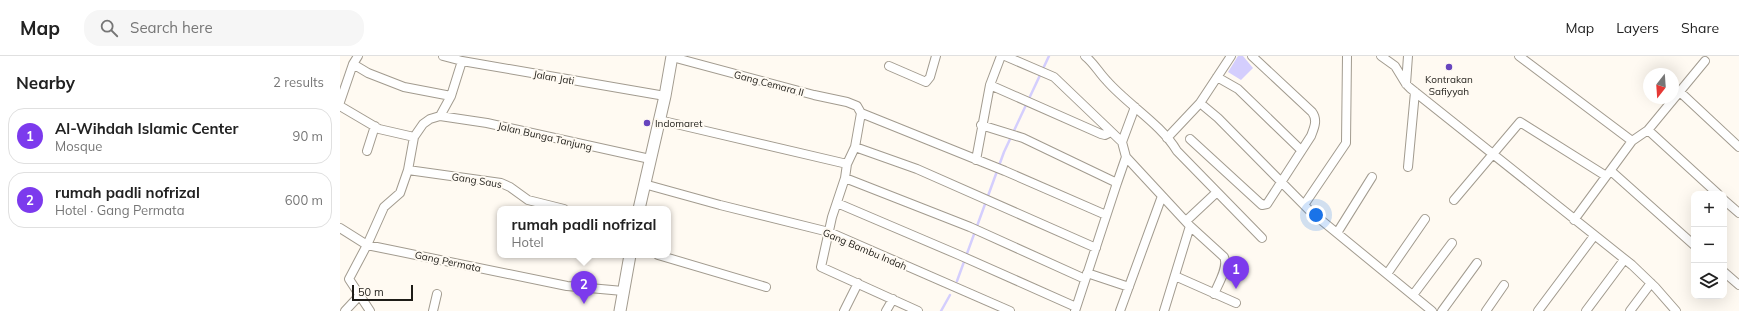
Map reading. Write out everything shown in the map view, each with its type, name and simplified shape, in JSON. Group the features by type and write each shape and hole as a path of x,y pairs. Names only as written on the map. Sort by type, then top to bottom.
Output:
{"main road":[{"path":"640,206 665,96 672,57"},
{"path":"620,311 629,258"}],"street":[{"path":"340,102 353,64 358,56"},
{"name":"Jalan Jati","path":"443,56 462,61 665,96"},
{"path":"889,66 926,82 930,77 936,56"},
{"path":"976,160 981,125 990,85 1001,56"},
{"path":"1005,56 1054,77 1122,142 1126,157 1188,223 1226,260 1226,266 1214,294"},
{"path":"1085,56 1094,59 1107,82 1167,138 1177,151 1262,238"},
{"path":"1167,138 1200,102 1231,56"},
{"path":"1190,139 1262,205 1268,204 1311,136 1315,126 1314,114 1252,56"},
{"path":"1304,205 1346,143 1347,56"},
{"path":"1381,56 1395,66 1406,84 1415,92 1624,260 1651,283 1676,311"},
{"path":"1406,84 1408,56"},
{"path":"1520,56 1632,141"},
{"name":"Gang Cemara II","path":"672,57 806,93 847,102 857,106 862,113 1005,171 1106,215"},
{"path":"370,311 349,279 368,245 384,207 400,193 408,170 414,137 426,121 440,116 451,96 462,61"},
{"path":"1574,220 1632,141 1648,130 1705,61"},
{"path":"353,64 368,73 404,87 451,96"},
{"path":"1217,77 1238,89 1301,150"},
{"path":"990,85 1101,134 1105,135 1111,132"},
{"path":"1408,167 1415,92"},
{"path":"1680,92 1739,147"},
{"path":"1200,102 1218,118 1304,205 1432,311"},
{"path":"340,106 379,129 414,137"},
{"path":"1122,142 1135,107"},
{"path":"862,113 855,147 847,164 845,178 829,232 821,267 918,311"},
{"name":"Jalan Bunga Tanjung","path":"440,116 487,123 650,159"},
{"path":"659,120 847,164"},
{"path":"1454,200 1494,155 1518,123 1522,122 1608,174 1691,243"},
{"path":"981,125 1023,138 1117,183"},
{"path":"367,152 375,126"},
{"path":"1648,130 1715,191"},
{"path":"855,147 917,169 1096,248"},
{"path":"837,203 959,255 1076,309 1126,157"},
{"name":"Gang Saus","path":"408,170 501,183 510,187 528,200 552,206"},
{"path":"1337,233 1372,177"},
{"path":"845,178 985,233 1086,276 1128,287"},
{"name":"Gang Bambu Indah","path":"644,184 720,206 829,232 1010,311"},
{"path":"1164,311 1175,276 1188,223 1217,192"},
{"path":"1120,311 1162,196"},
{"path":"1727,203 1739,213"},
{"path":"1387,274 1425,219"},
{"name":"Gang Permata","path":"340,228 368,245 567,286 623,290"},
{"path":"1538,311 1594,236"},
{"path":"1413,295 1452,242"},
{"path":"668,258 766,287"},
{"path":"1586,311 1624,260"},
{"path":"1442,311 1477,263"},
{"path":"1727,275 1739,285"},
{"path":"1175,276 1236,303"},
{"path":"844,311 858,283"},
{"path":"1630,311 1651,283"},
{"path":"1486,311 1504,285"},
{"path":"433,311 437,294"},
{"path":"345,311 359,296"},
{"path":"886,311 893,299"}],"shaded area":[{"path":"1238,56 1243,56 1253,68 1241,80 1228,72"}],"waterway":[{"path":"957,281 1004,152 1049,56"},
{"path":"941,311 950,295"}],"place":[{"name":"Kontrakan Safiyyah","path":"1449,67"},
{"name":"Indomaret","path":"647,123"},
{"name":"Al-Wihdah Islamic Center","path":"1236,289"},
{"name":"rumah padli nofrizal","path":"584,304"}]}
